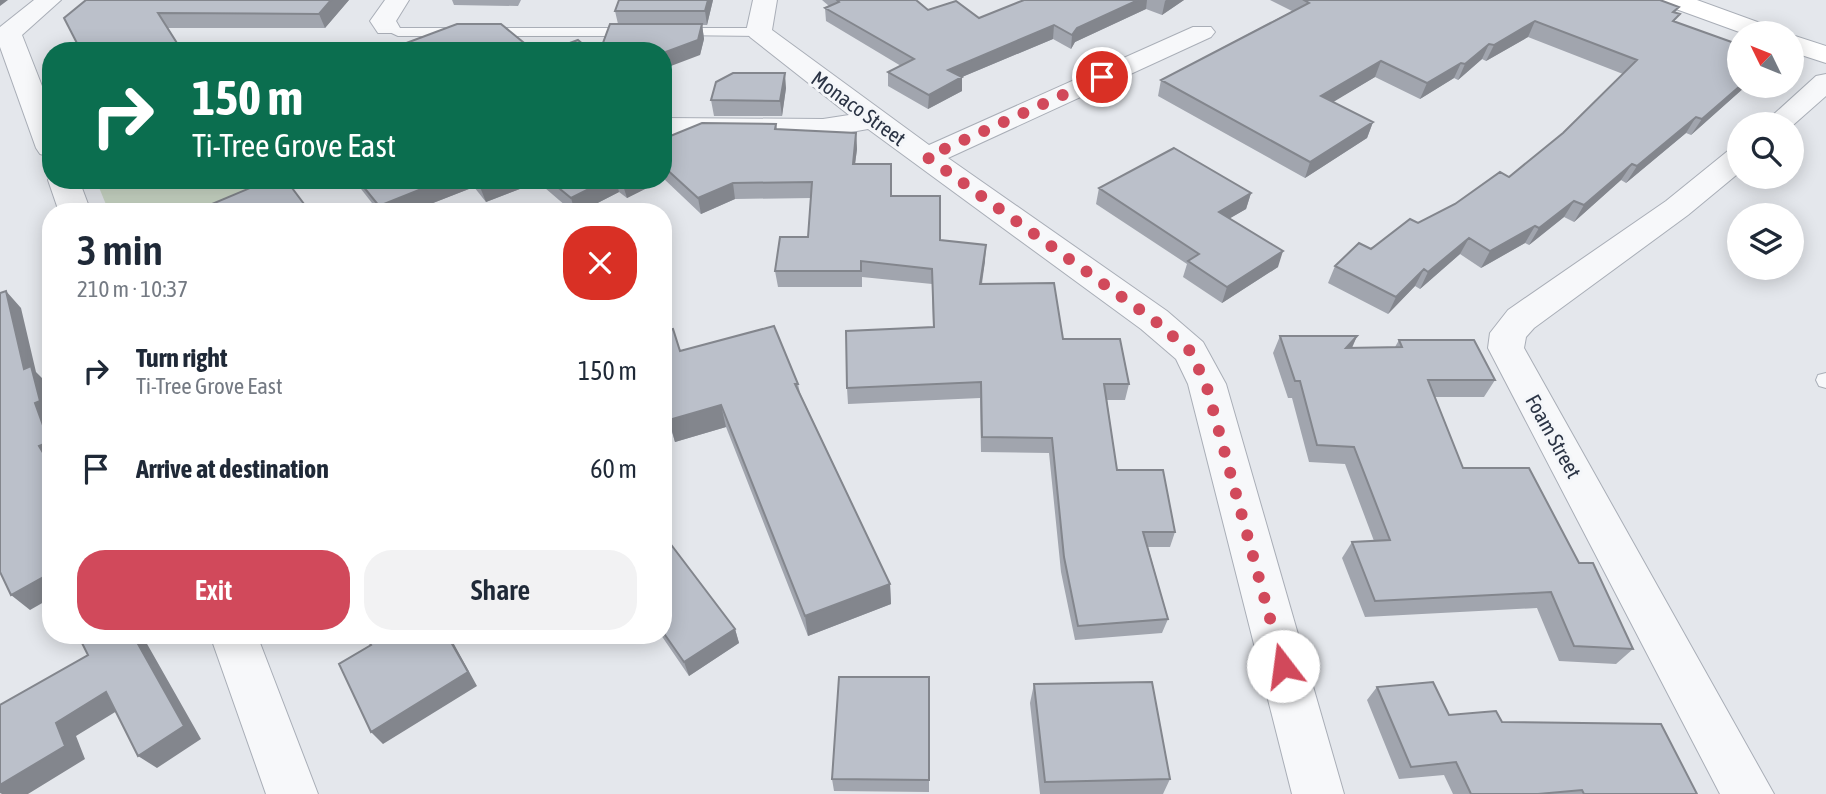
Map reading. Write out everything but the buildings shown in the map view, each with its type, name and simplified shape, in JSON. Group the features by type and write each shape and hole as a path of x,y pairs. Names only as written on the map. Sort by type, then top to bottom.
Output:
{"street":[{"path":"42,126 4,33 50,0"},
{"path":"387,28 383,21 397,0"},
{"path":"1674,0 1732,21"},
{"name":"Monaco Street","path":"762,16 873,119 1154,320 1190,351 1206,384 1318,794"},
{"path":"927,157 1202,32"},
{"path":"1804,47 1826,55"},
{"path":"1791,112 1826,82"},
{"path":"672,127 823,128 873,119"},
{"name":"Foam Street","path":"1727,167 1677,208 1521,319 1508,333 1506,348 1748,794"},
{"path":"236,644 292,794"}],"lane":[{"path":"387,28 398,32 655,32 762,16"}],"green space":[{"path":"100,189 282,189 244,203 105,203"}],"route":[{"path":"1102,77 927,157 1154,320 1190,351 1206,384 1283,666"}]}
